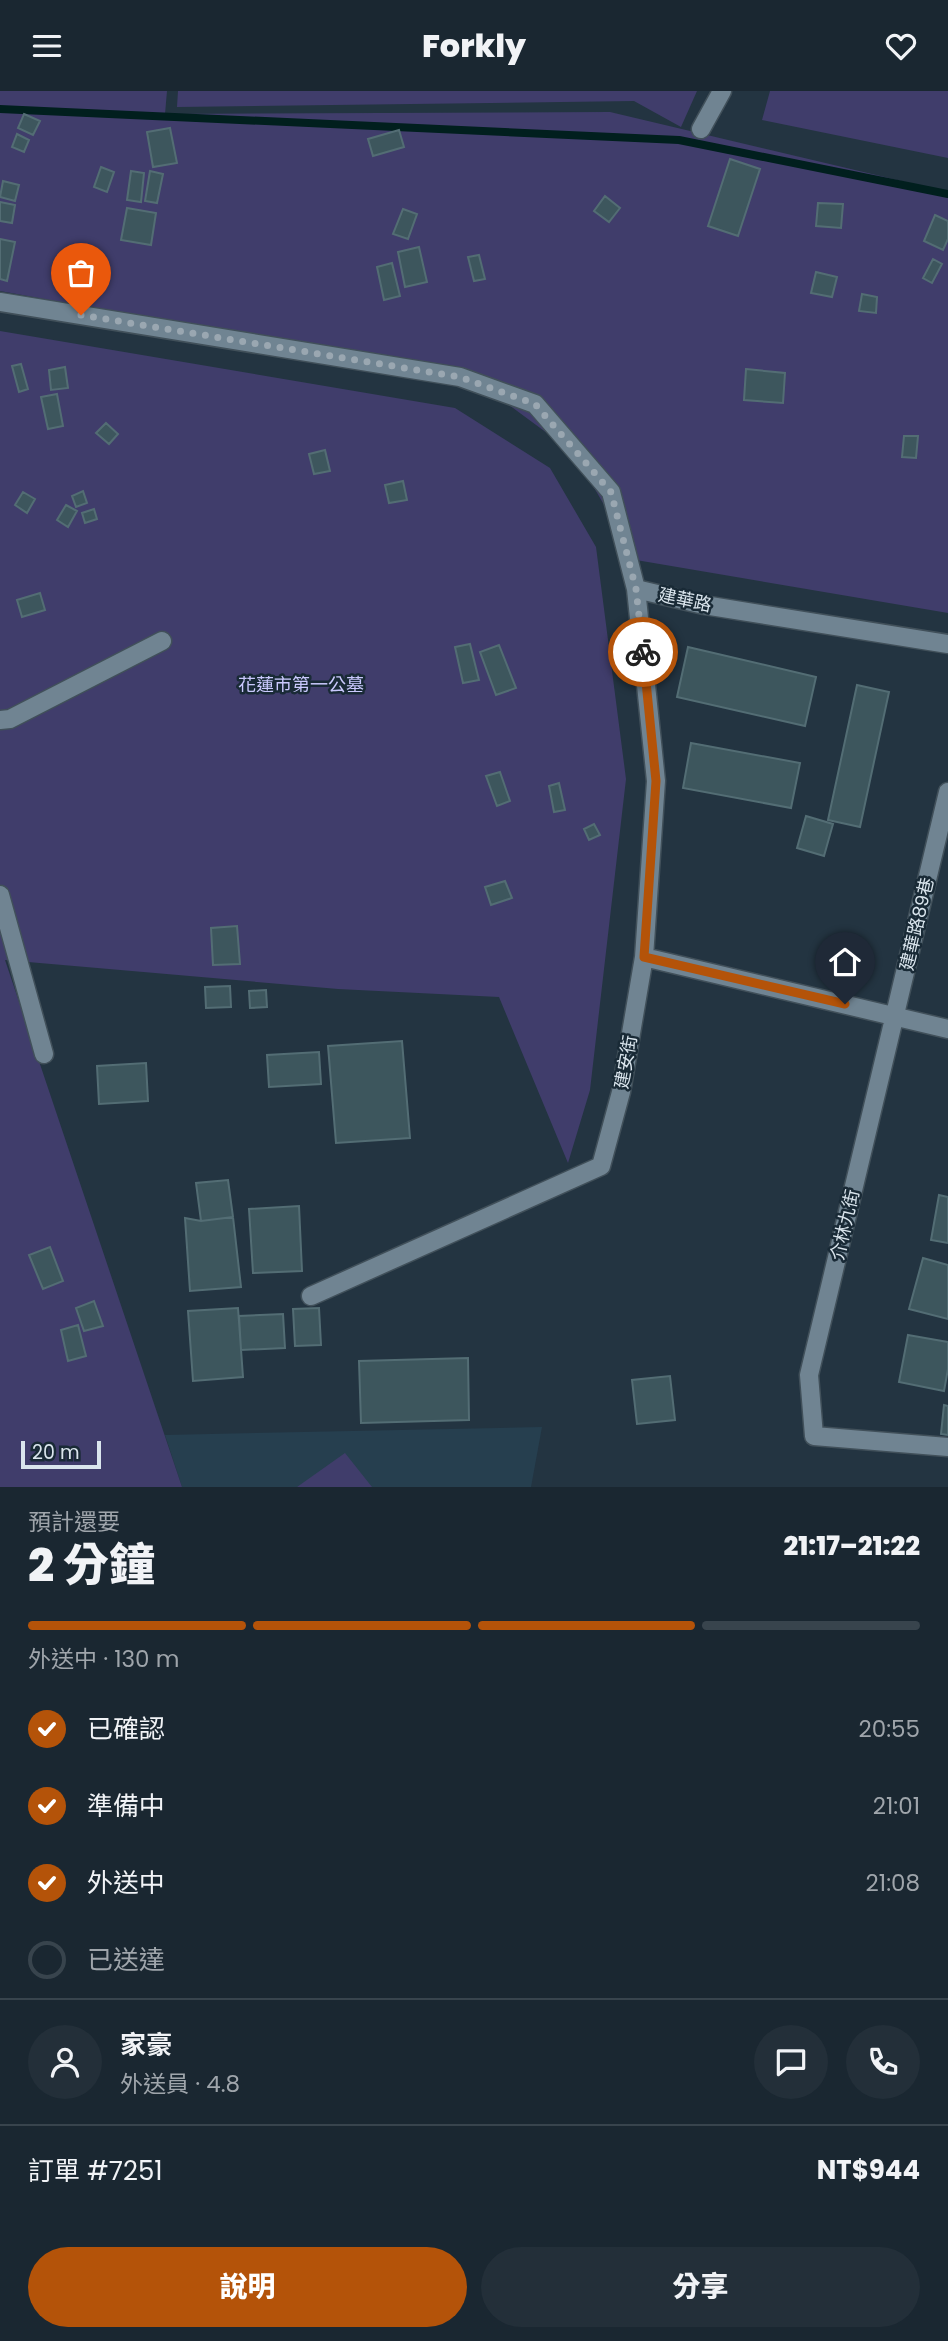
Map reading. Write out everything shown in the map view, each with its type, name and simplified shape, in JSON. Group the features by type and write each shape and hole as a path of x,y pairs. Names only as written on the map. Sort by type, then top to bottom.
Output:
{"street":[{"path":"701,129 722,91"},
{"name":"建華路","path":"0,302 460,377 535,404 611,492 636,589 704,605 948,645"},
{"name":"建安街","path":"311,1296 601,1166 621,1092 644,957 656,781 636,589"},
{"path":"0,720 10,719 162,641"},
{"name":"建華路89巷","path":"895,1016 948,792"},
{"path":"0,895 44,1054"},
{"path":"644,957 948,1028"},
{"name":"介林九街","path":"895,1016 809,1375 814,1436 948,1447"}],"shaded area":[{"path":"542,1427 531,1487 182,1487 165,1435"}],"green space":[{"path":"0,91 167,91 165,114 610,112 948,192 948,613 636,560 574,453 470,376 0,291"},
{"path":"178,91 697,91 681,127 634,101 177,107"},
{"path":"770,91 948,91 948,158 762,120"},
{"name":"花蓮市第一公墓","path":"0,331 455,408 550,468 596,547 626,779 590,1090 568,1163 499,997 338,989 5,960 182,1487 0,1487"},
{"path":"345,1453 372,1487 297,1487"}],"building":[{"path":"24,114 40,121 33,135 18,128"},
{"path":"170,128 177,163 153,167 147,132"},
{"path":"399,130 404,147 373,156 368,139"},
{"path":"17,134 29,140 24,152 12,147"},
{"path":"730,159 760,169 738,236 708,226"},
{"path":"101,167 114,172 107,192 94,187"},
{"path":"131,171 144,173 141,202 127,200"},
{"path":"150,171 163,174 157,203 145,201"},
{"path":"3,181 19,185 15,201 0,197"},
{"path":"605,196 620,208 609,222 594,211"},
{"path":"0,202 15,205 12,223 0,221"},
{"path":"818,203 843,204 841,228 816,226"},
{"path":"127,208 156,213 151,245 121,240"},
{"path":"403,209 417,214 408,239 393,234"},
{"path":"935,215 948,221 948,239 943,250 924,241"},
{"path":"0,239 15,242 7,281 0,279"},
{"path":"419,247 427,282 405,287 398,252"},
{"path":"479,255 485,279 474,281 468,257"},
{"path":"933,259 942,264 932,283 923,278"},
{"path":"392,263 400,296 384,300 377,267"},
{"path":"816,272 837,277 832,297 811,293"},
{"path":"862,294 877,297 876,313 859,311"},
{"path":"21,364 28,389 19,392 12,366"},
{"path":"65,367 68,388 51,390 49,370"},
{"path":"746,369 785,373 783,403 744,400"},
{"path":"57,394 63,426 48,429 41,397"},
{"path":"106,423 118,434 109,444 96,433"},
{"path":"904,436 918,436 916,458 902,457"},
{"path":"325,450 330,471 314,474 309,454"},
{"path":"403,481 407,500 389,503 385,485"},
{"path":"83,491 87,503 76,507 72,496"},
{"path":"23,492 35,499 27,513 15,505"},
{"path":"66,505 77,511 68,527 57,520"},
{"path":"94,509 97,519 85,523 82,513"},
{"path":"40,593 45,610 22,617 17,600"},
{"path":"470,644 479,680 463,683 455,647"},
{"path":"499,645 516,688 496,695 480,652"},
{"path":"688,647 816,677 805,726 677,697"},
{"path":"857,685 889,692 860,827 828,820"},
{"path":"691,743 800,763 791,808 683,788"},
{"path":"500,772 510,801 497,806 486,776"},
{"path":"559,783 565,810 554,812 549,786"},
{"path":"806,816 833,824 824,856 797,848"},
{"path":"594,824 600,835 589,840 584,829"},
{"path":"505,881 512,898 491,905 485,887"},
{"path":"237,926 240,964 213,965 211,928"},
{"path":"230,986 231,1007 206,1008 205,987"},
{"path":"266,990 267,1007 250,1008 249,991"},
{"path":"402,1041 410,1138 336,1143 328,1046"},
{"path":"319,1052 321,1084 269,1087 267,1055"},
{"path":"146,1063 148,1101 99,1104 97,1066"},
{"path":"228,1180 233,1217 201,1221 196,1183"},
{"path":"939,1195 948,1197 948,1243 931,1240"},
{"path":"299,1206 302,1271 253,1273 249,1209"},
{"path":"233,1217 241,1287 190,1291 185,1218 201,1221"},
{"path":"50,1247 63,1281 43,1289 29,1255"},
{"path":"923,1258 948,1265 948,1319 909,1309"},
{"path":"94,1301 103,1326 84,1331 76,1308"},
{"path":"238,1308 243,1377 193,1381 188,1311"},
{"path":"319,1308 321,1345 295,1346 293,1309"},
{"path":"283,1314 285,1348 241,1350 239,1316"},
{"path":"78,1325 86,1356 68,1361 61,1330"},
{"path":"908,1335 948,1342 948,1369 944,1391 899,1382"},
{"path":"468,1358 469,1420 361,1423 359,1361"},
{"path":"670,1376 675,1420 637,1424 632,1380"},
{"path":"944,1405 948,1406 948,1435 941,1434"}],"waterway":[{"path":"0,109 679,140 948,194"}],"way so far":[{"path":"81,315 460,377 535,404 611,492 636,589 643,652"}],"route":[{"path":"643,652 656,781 644,957 845,1004"}]}
